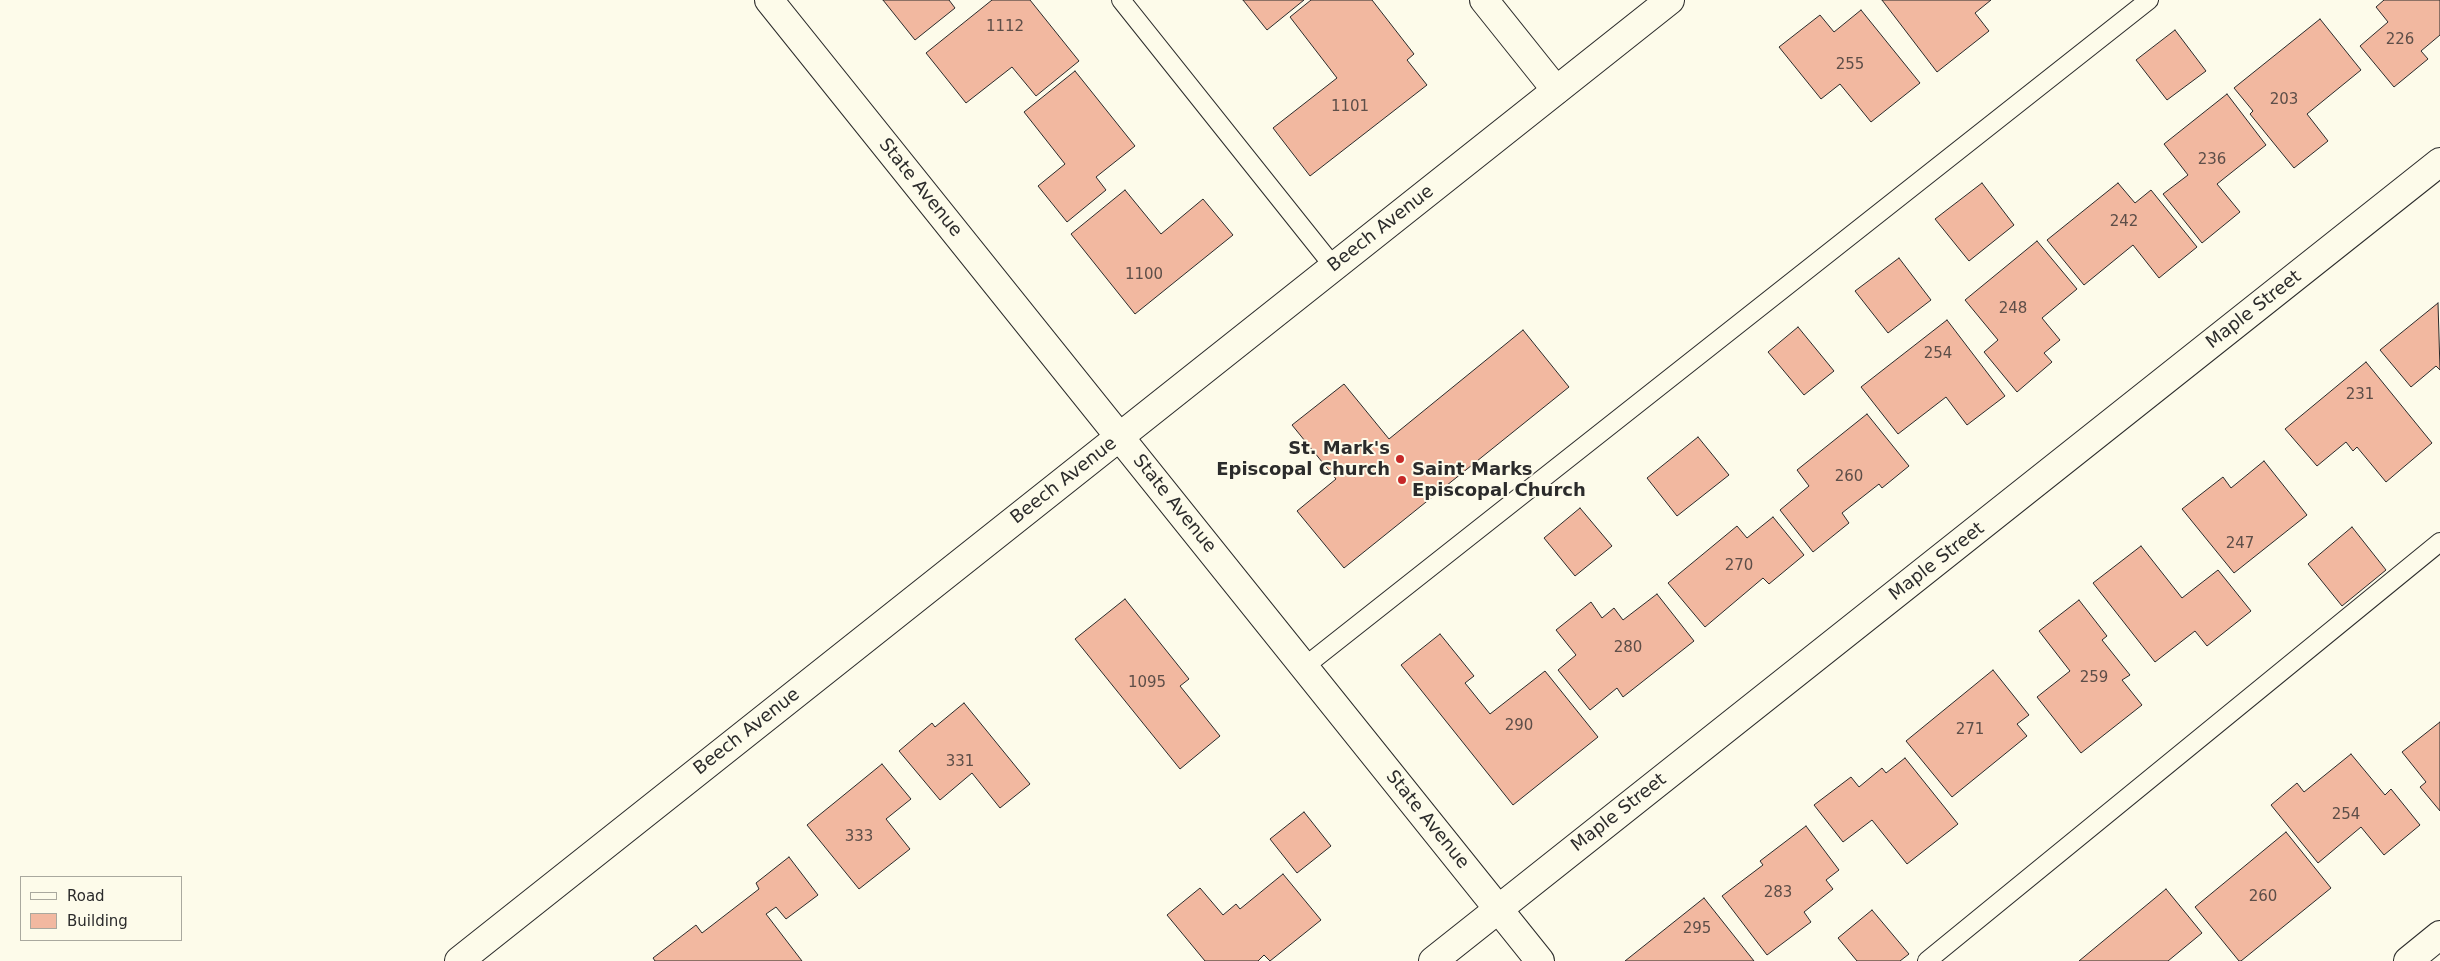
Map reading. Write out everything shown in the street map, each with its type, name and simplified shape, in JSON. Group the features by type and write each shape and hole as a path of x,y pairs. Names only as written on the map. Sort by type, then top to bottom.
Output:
{"street":[{"name":"State Avenue","path":"769,0 1540,961"},
{"path":"1484,0 1556,90"},
{"name":"Beech Avenue","path":"459,961 1670,0"},
{"name":"Maple Street","path":"1433,961 2440,162"},
{"path":"2408,961 2440,935"}],"lane":[{"path":"1121,0 1334,267"},
{"path":"1304,667 2149,0"},
{"path":"1927,961 2440,542"}],"building":[{"path":"883,0 949,0 955,8 915,40"},
{"path":"992,0 1030,0 1079,61 1036,96 1012,67 966,103 926,53"},
{"path":"1243,0 1304,0 1267,30"},
{"path":"1311,0 1372,0 1414,54 1407,60 1427,85 1310,176 1273,128 1337,78 1290,17"},
{"path":"1882,0 1991,0 1975,13 1989,31 1937,72"},
{"path":"2384,0 2440,0 2440,35 2421,51 2428,59 2394,87 2360,46 2388,22 2376,7"},
{"path":"1861,10 1920,83 1871,122 1840,84 1821,99 1779,47 1820,15 1834,32"},
{"path":"2320,19 2361,70 2307,114 2328,141 2294,168 2250,114 2253,111 2234,88"},
{"path":"2175,30 2206,71 2167,100 2136,60"},
{"path":"1075,71 1135,146 1096,177 1106,190 1067,222 1038,186 1065,164 1024,112"},
{"path":"2227,94 2266,145 2217,184 2240,212 2202,243 2163,194 2188,175 2164,144"},
{"path":"1982,183 2014,225 1969,261 1935,219"},
{"path":"2118,183 2135,203 2151,190 2197,247 2159,278 2133,245 2084,285 2047,240"},
{"path":"1125,190 1161,234 1203,199 1233,235 1135,314 1071,234"},
{"path":"2037,241 2077,289 2042,318 2060,340 2044,353 2052,362 2017,392 1984,352 1998,340 1965,300"},
{"path":"1899,258 1931,300 1888,333 1855,291"},
{"path":"2438,303 2440,370 2436,366 2411,387 2380,350"},
{"path":"1947,320 2005,396 1967,425 1946,397 1898,434 1861,387"},
{"path":"1798,327 1834,371 1804,395 1768,352"},
{"name":"St. Mark's Episcopal Church","path":"1523,330 1569,387 1344,568 1297,511 1336,479 1292,425 1344,384 1389,439"},
{"path":"2366,362 2432,443 2386,482 2357,447 2353,451 2346,442 2317,466 2285,429"},
{"path":"1867,414 1909,466 1882,488 1879,484 1842,513 1849,523 1813,552 1780,510 1809,486 1797,470"},
{"path":"1698,437 1729,475 1677,516 1647,478"},
{"path":"2264,461 2307,515 2234,573 2182,509 2223,477 2231,488"},
{"path":"1580,508 1612,546 1575,576 1544,538"},
{"path":"1773,517 1804,555 1769,584 1763,578 1705,627 1668,583 1737,526 1747,538"},
{"path":"2352,527 2386,570 2342,606 2308,564"},
{"path":"2141,546 2182,598 2218,570 2251,611 2207,646 2195,631 2155,662 2093,583"},
{"path":"1657,594 1694,641 1623,697 1617,688 1590,710 1558,670 1576,655 1556,630 1591,602 1602,618 1614,608 1623,620"},
{"path":"1125,599 1189,679 1180,686 1220,736 1180,769 1075,639"},
{"path":"2079,600 2107,636 2102,640 2130,675 2122,680 2142,705 2081,753 2037,697 2070,671 2039,631"},
{"path":"1440,634 1474,676 1465,683 1490,714 1545,671 1598,737 1513,805 1401,665"},
{"path":"1993,670 2029,715 2017,724 2027,736 1952,797 1906,741"},
{"path":"964,703 1030,784 1000,808 972,773 940,800 899,751 932,723 935,727"},
{"path":"2440,722 2440,811 2420,787 2426,782 2402,752"},
{"path":"2351,754 2385,795 2391,789 2420,825 2384,855 2361,827 2318,863 2271,805 2297,783 2304,792"},
{"path":"1905,758 1958,824 1907,864 1872,820 1843,842 1814,805 1851,777 1859,787 1882,768 1886,773"},
{"path":"882,764 911,799 886,819 910,849 859,889 807,825"},
{"path":"1304,812 1331,846 1297,873 1270,839"},
{"path":"1806,826 1839,870 1826,880 1833,889 1804,912 1811,922 1767,955 1722,896 1763,865 1760,861"},
{"path":"2286,832 2331,888 2239,961 2195,907"},
{"path":"789,857 818,895 786,919 776,907 766,914 802,961 655,961 653,958 696,925 702,933 759,889 756,883"},
{"path":"1283,874 1321,920 1270,961 1264,955 1258,961 1205,961 1167,915 1200,888 1223,915 1236,904 1240,909"},
{"path":"2166,889 2202,933 2168,961 2079,961"},
{"path":"1704,898 1754,961 1625,961"},
{"path":"1872,910 1909,954 1900,961 1857,961 1838,938"}],"place":[{"name":"St. Mark's Episcopal Church","path":"1400,459"},
{"name":"Saint Marks Episcopal Church","path":"1402,480"}]}
